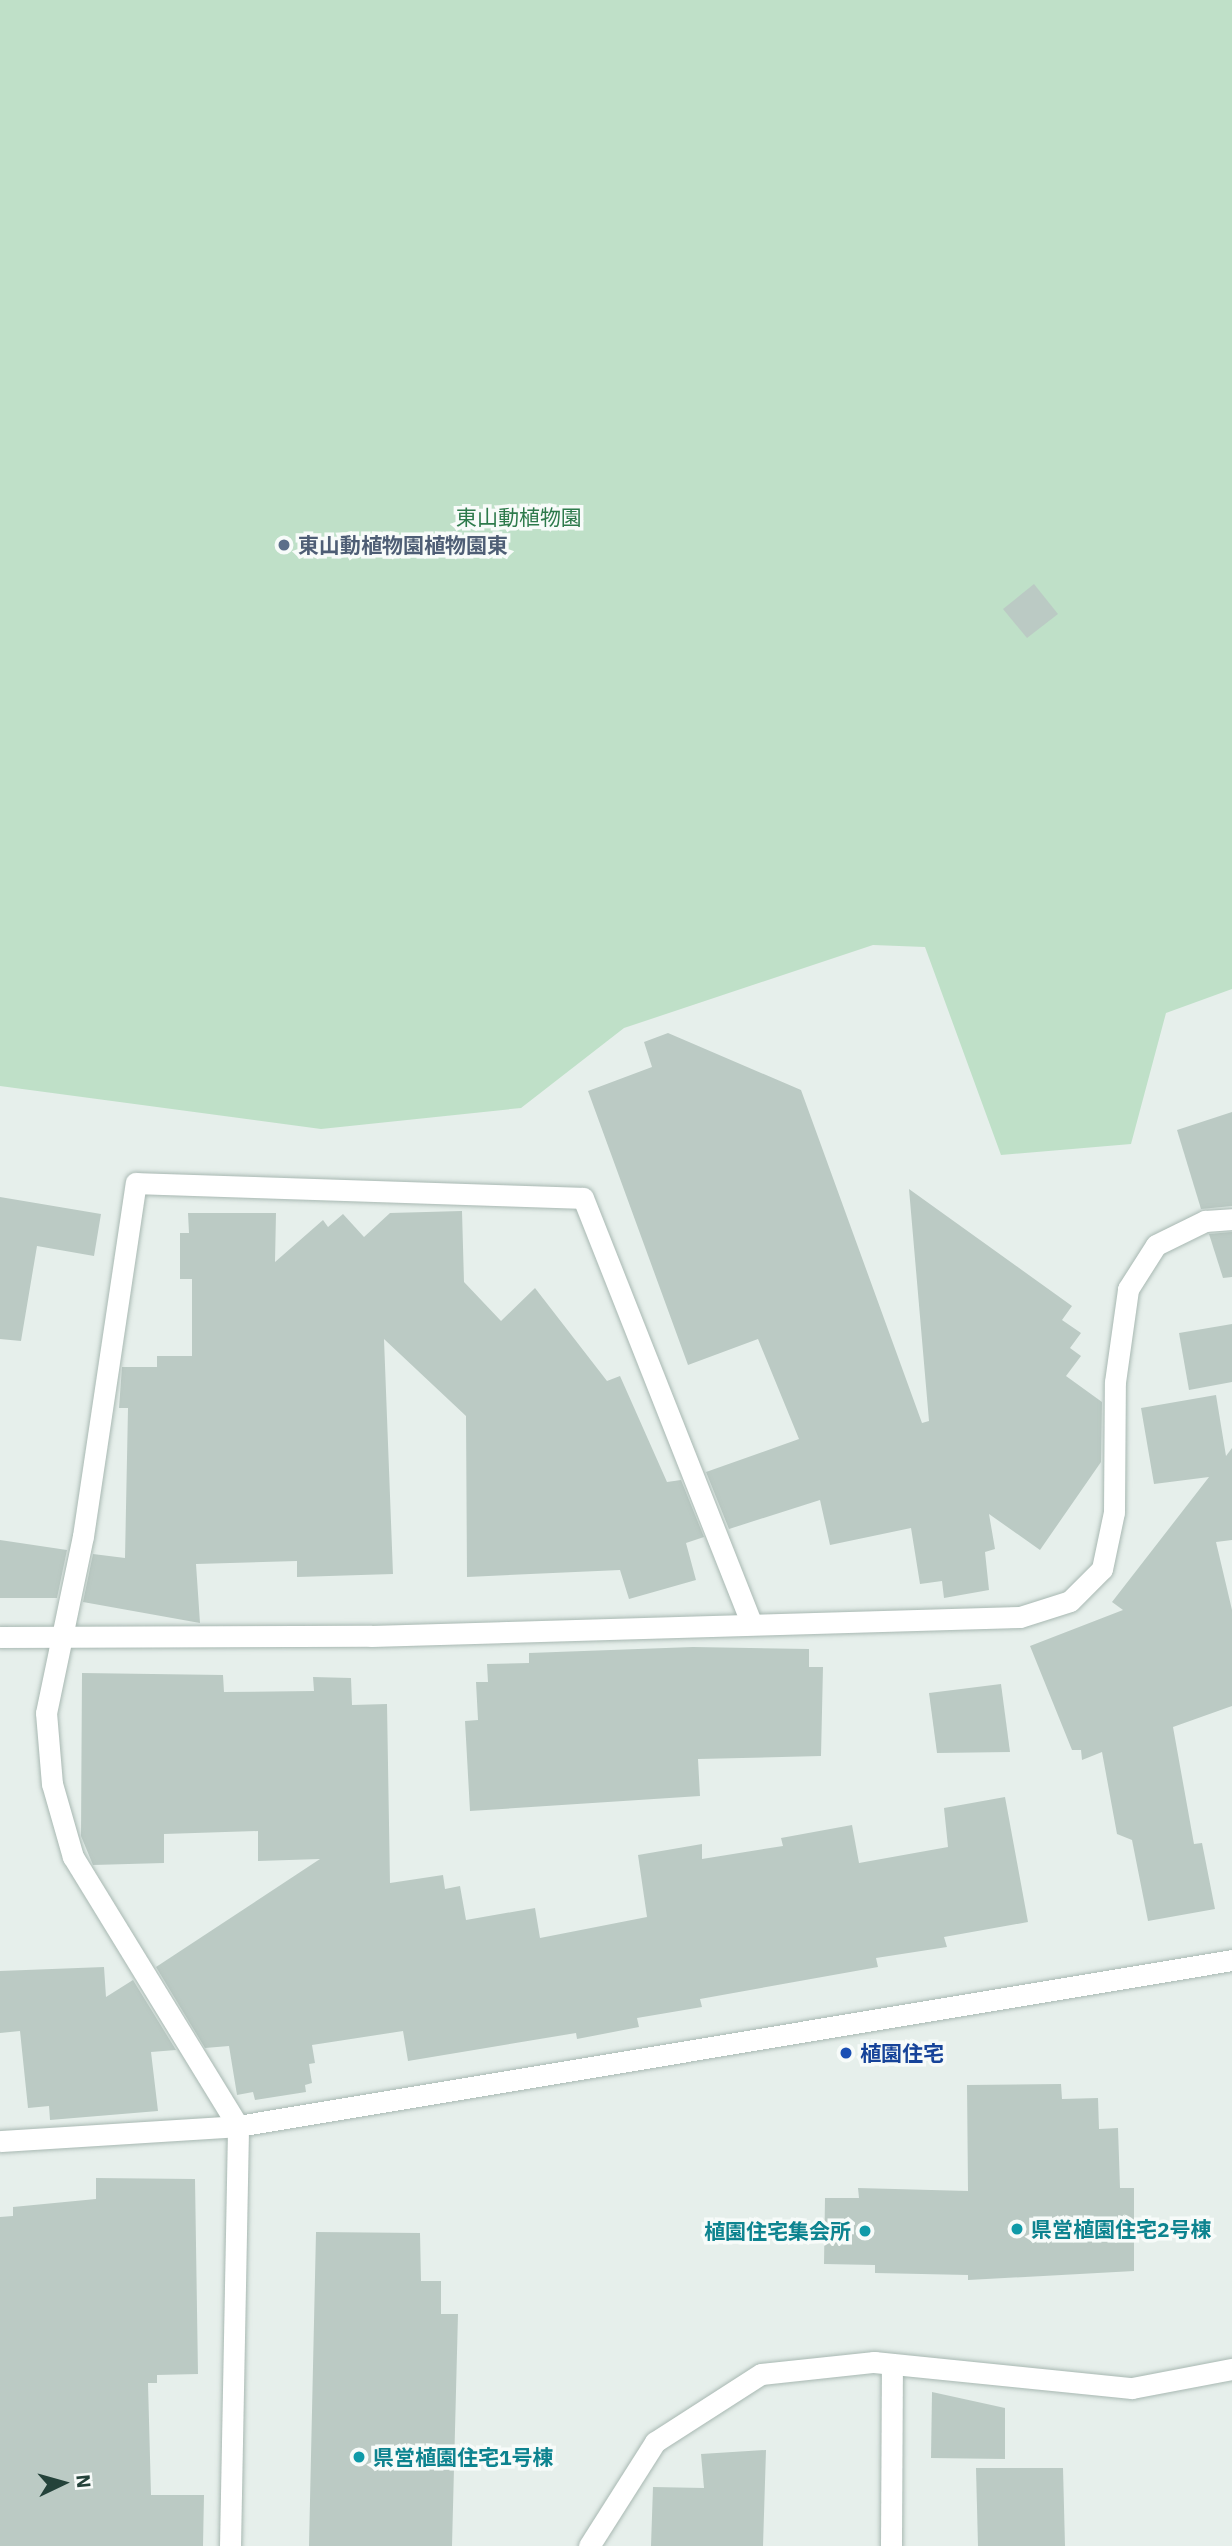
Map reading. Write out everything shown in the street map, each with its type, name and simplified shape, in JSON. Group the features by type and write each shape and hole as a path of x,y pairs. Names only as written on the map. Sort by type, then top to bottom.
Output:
{"street":[{"path":"230,2546 237,2126 73,1857 52,1784 46,1713 63,1634 136,1183 583,1198 752,1625"},
{"path":"0,1637 63,1634 371,1636 1020,1617 1070,1601 1102,1569 1114,1512 1115,1381 1128,1289 1156,1245 1205,1221 1232,1219"},
{"path":"0,2141 237,2126 1232,1960"},
{"path":"891,2546 892,2365"},
{"path":"589,2546 655,2442 761,2374 892,2365 1132,2388 1232,2369"}],"green space":[{"name":"東山動植物園","path":"0,0 1232,0 1232,989 1166,1013 1131,1144 1001,1155 925,947 873,945 624,1028 521,1108 321,1129 0,1086"}],"building":[{"path":"1034,584 1058,614 1027,638 1003,609"},
{"path":"668,1033 801,1090 922,1423 929,1421 909,1189 1072,1306 1062,1320 1081,1333 1070,1348 1081,1356 1066,1376 1102,1402 1101,1462 1040,1550 989,1514 995,1549 985,1552 989,1590 944,1598 942,1581 920,1584 911,1528 830,1545 820,1500 729,1529 706,1472 799,1439 758,1339 688,1365 588,1091 652,1067 644,1042"},
{"path":"1232,1112 1232,1206 1201,1209 1177,1130"},
{"path":"0,1197 101,1214 94,1256 37,1246 21,1341 0,1339"},
{"path":"462,1211 464,1282 501,1321 535,1288 607,1381 620,1376 667,1482 681,1480 704,1537 686,1543 696,1580 629,1599 620,1570 467,1577 466,1416 384,1339 393,1574 297,1577 297,1561 196,1564 200,1623 83,1602 93,1554 125,1558 128,1408 119,1408 122,1367 157,1367 157,1356 192,1356 192,1279 180,1279 180,1233 189,1233 188,1213 276,1213 275,1262 323,1220 328,1227 343,1214 364,1237 390,1213"},
{"path":"1232,1232 1232,1277 1223,1278 1209,1234"},
{"path":"1232,1324 1232,1382 1189,1390 1179,1333"},
{"path":"1216,1395 1226,1456 1232,1448 1232,1540 1216,1542 1232,1610 1232,1706 1173,1727 1194,1844 1202,1843 1215,1909 1148,1921 1132,1840 1117,1834 1102,1752 1082,1760 1081,1750 1072,1750 1030,1646 1123,1610 1112,1602 1209,1477 1154,1484 1141,1408"},
{"path":"0,1540 67,1550 57,1598 0,1598"},
{"path":"693,1647 809,1649 809,1667 823,1667 821,1756 698,1759 700,1796 470,1811 465,1721 478,1720 476,1682 488,1682 487,1664 529,1663 529,1653"},
{"path":"82,1673 223,1675 224,1692 314,1691 313,1677 351,1678 352,1705 387,1704 390,1883 443,1875 445,1889 460,1886 466,1920 535,1908 540,1938 647,1917 638,1855 702,1844 702,1859 783,1846 781,1838 852,1825 859,1863 948,1847 944,1808 1005,1797 1028,1922 944,1937 947,1947 876,1958 878,1967 700,1999 702,2007 637,2018 639,2027 577,2039 576,2033 408,2061 403,2031 312,2045 315,2063 309,2064 312,2083 305,2085 306,2092 255,2100 253,2092 237,2095 229,2046 205,2048 156,1967 320,1859 258,1861 258,1831 164,1834 164,1863 93,1865 81,1836"},
{"path":"1001,1684 1010,1752 937,1753 929,1693"},
{"path":"104,1967 106,1997 133,1980 176,2050 151,2052 158,2111 50,2120 49,2106 28,2108 20,2031 0,2033 0,1971"},
{"path":"1061,2084 1062,2099 1098,2098 1099,2129 1118,2128 1120,2188 1134,2188 1134,2271 968,2280 968,2275 875,2273 875,2265 824,2264 825,2198 859,2198 858,2188 968,2191 967,2085"},
{"path":"96,2178 195,2179 198,2374 157,2375 157,2383 148,2383 151,2495 204,2495 203,2546 0,2546 0,2217 13,2216 13,2207 96,2199"},
{"name":"県営植園住宅1号棟","path":"316,2232 420,2233 421,2281 441,2281 441,2314 458,2314 452,2546 309,2546"},
{"path":"932,2392 1005,2408 1005,2459 931,2458"},
{"path":"766,2450 763,2546 651,2546 653,2487 704,2488 701,2454"},
{"path":"976,2468 1063,2468 1065,2546 978,2546"}],"place":[{"name":"東山動植物園植物園東","path":"284,545"},
{"name":"植園住宅","path":"846,2053"},
{"name":"県営植園住宅2号棟","path":"1017,2229"},
{"name":"植園住宅集会所","path":"865,2231"},
{"name":"県営植園住宅1号棟","path":"359,2457"}]}
